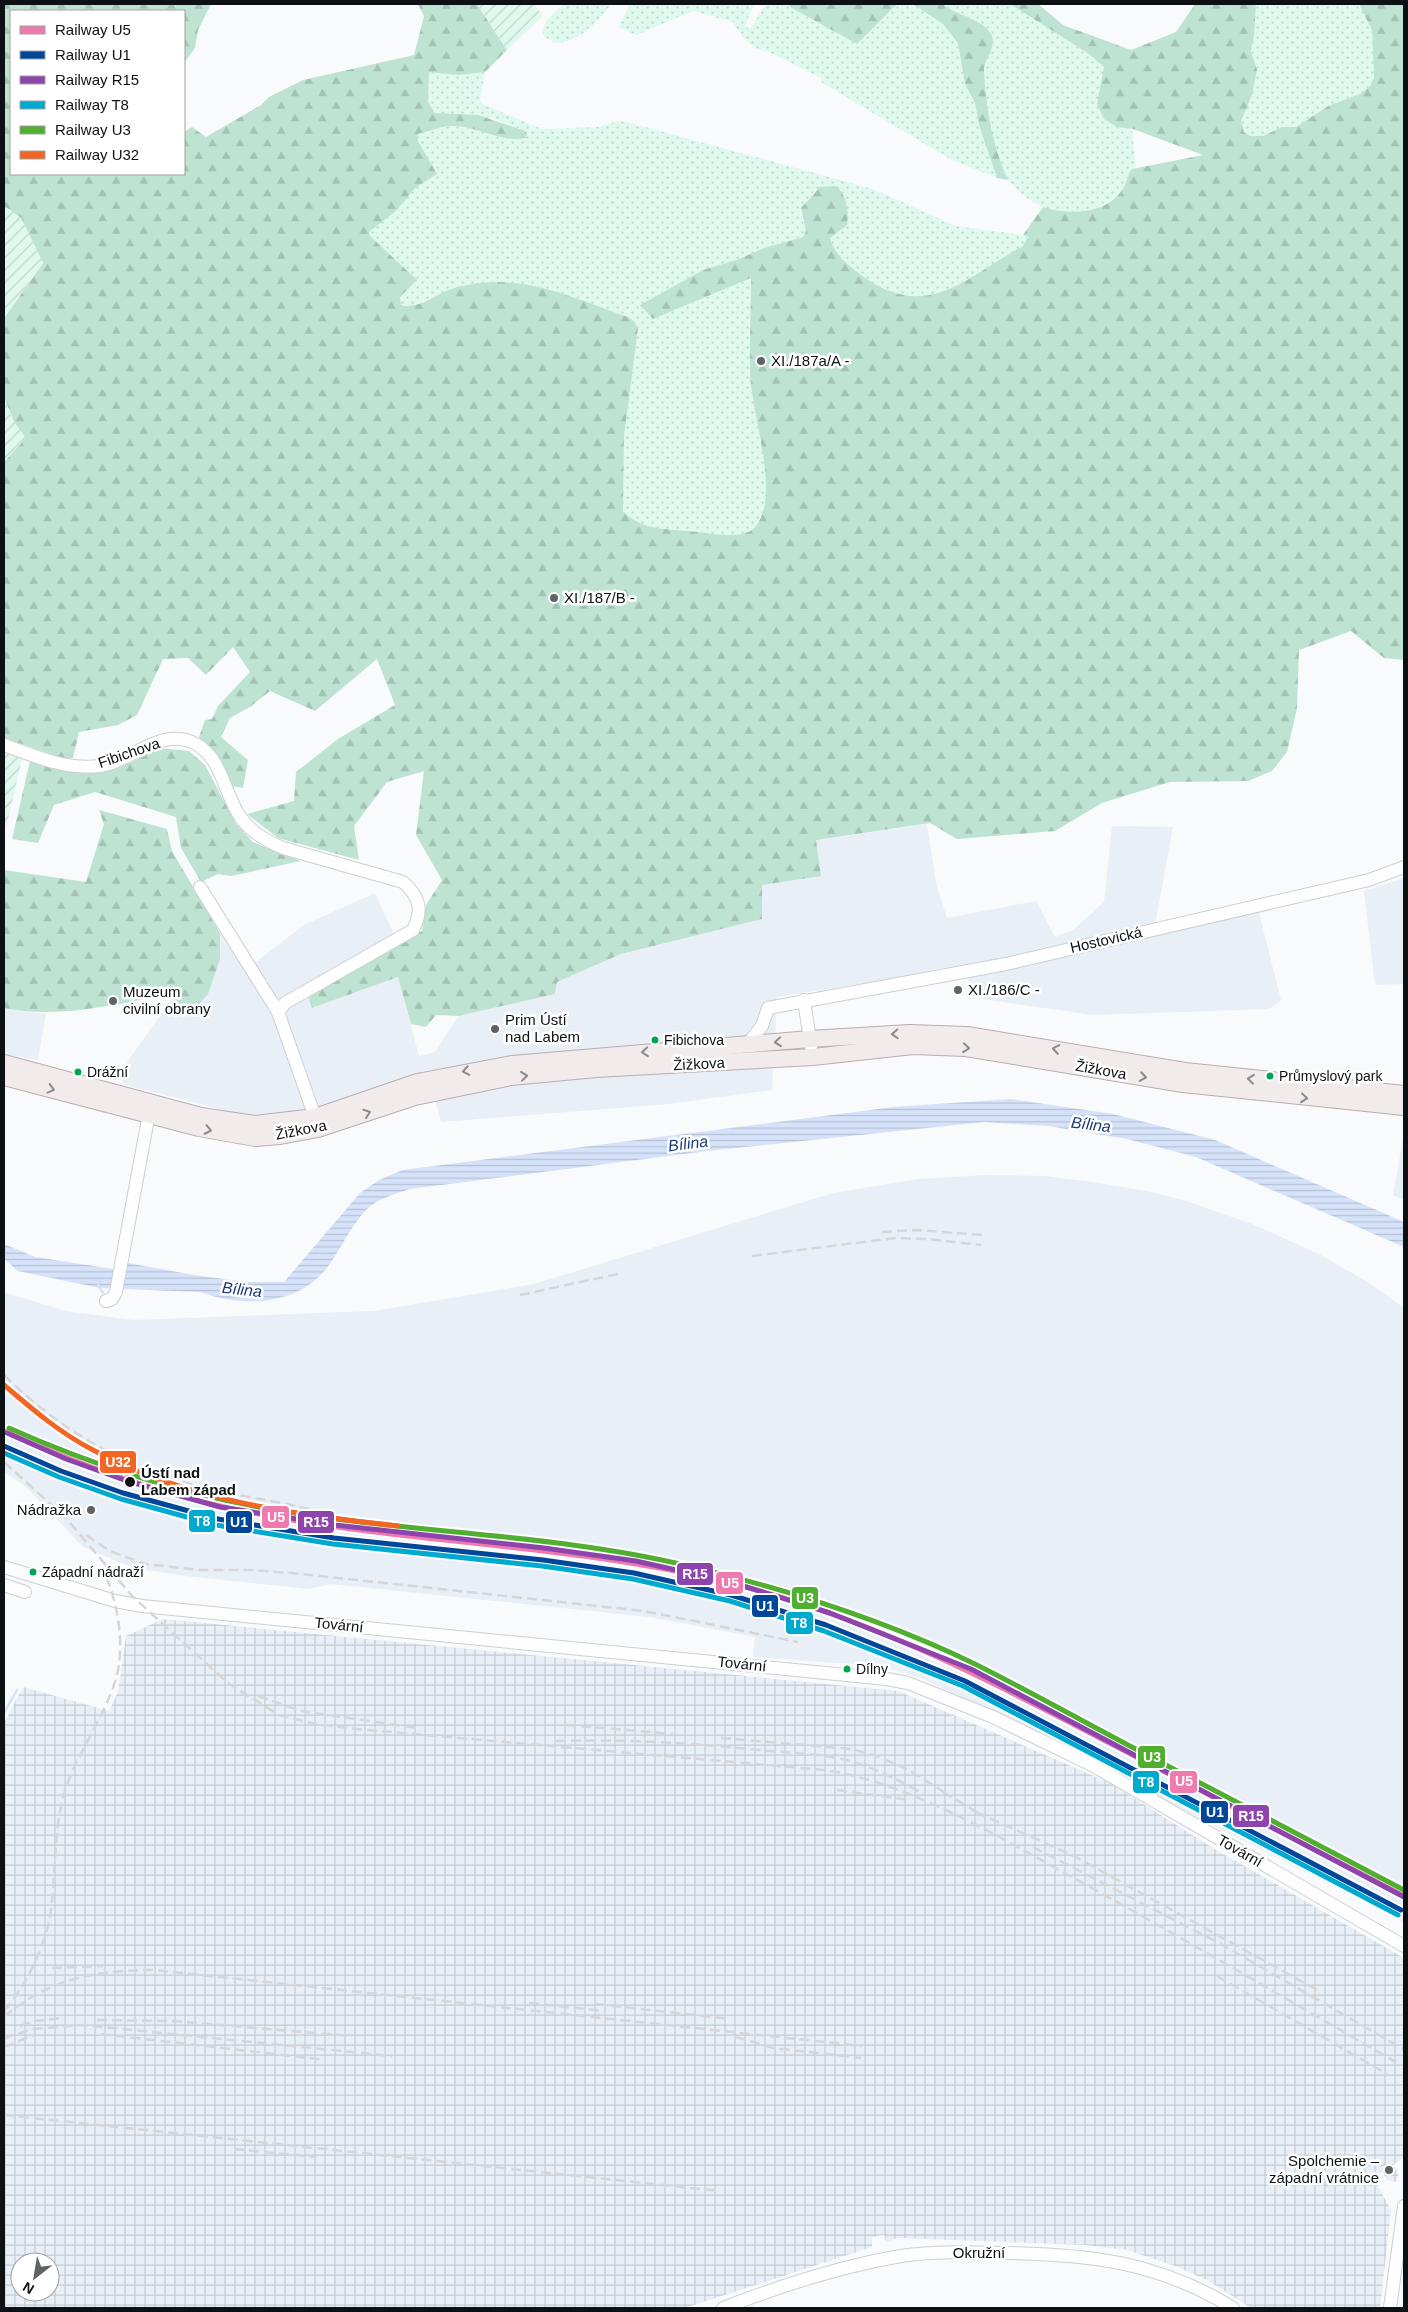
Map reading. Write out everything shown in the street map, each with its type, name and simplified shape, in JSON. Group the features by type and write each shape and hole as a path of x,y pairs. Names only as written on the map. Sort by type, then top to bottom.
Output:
{"main road":[{"name":"Žižkova","path":"4,1077 150,1109 229,1122 281,1122 315,1117 417,1082 503,1065 746,1046 810,1039 909,1033 967,1035 1185,1071 1404,1094"},
{"name":"Žižkova","path":"4,1063 226,1134 255,1138 280,1136 318,1129 415,1097 511,1077 596,1069 813,1057 913,1046 966,1048 1183,1084 1404,1107"}],"street":[{"name":"Fibichova","path":"4,745 60,764 100,766 123,758 157,741 181,740 196,744 217,765 242,820 247,826 270,842 283,848 403,882 412,890 419,900 420,918 413,930 285,1003 278,1012"},
{"name":"Hostovická","path":"746,1046 762,1026 768,1008 1006,964 1369,880 1404,867"},
{"path":"200,887 278,1012 315,1117"},
{"path":"804,1000 813,1057"},
{"path":"106,1301 112,1299 116,1292 150,1109"},
{"name":"Tovární","path":"4,1567 115,1601 142,1606 887,1679 908,1683 993,1717 1092,1764 1404,1946"},
{"path":"4,1585 25,1592"},
{"path":"1390,2308 1404,2206"},
{"name":"Okružní","path":"723,2308 852,2266 903,2256 971,2252 1085,2256 1135,2265 1192,2286 1233,2308"}],"shaded area":[{"path":"927,824 936,883 947,918 1036,901 1055,937 1073,930 1104,902 1112,826 1173,827 1153,936 1259,913 1281,1000 1269,1009 1093,1015 975,998 963,965 777,997 772,1090 668,1104 441,1122 427,1070 301,1113 256,1115 227,1111 122,1084 127,1062 172,999 192,1011 220,959 219,938 220,933 223,931 247,969 304,925 375,893 394,934 308,996 313,1008 398,977 419,1056 435,1052 458,1016 555,994 557,982 621,954 762,919 762,885 816,840"},
{"path":"1404,878 1404,984 1375,985 1364,891"},
{"path":"4,1008 46,1014 38,1060 4,1054"},
{"path":"1404,1133 1404,1200 1393,1195"},
{"path":"986,1175 1045,1176 1099,1183 1146,1191 1186,1201 1252,1224 1319,1254 1374,1286 1404,1308 1404,1922 924,1679 881,1666 753,1657 755,1637 649,1617 331,1584 309,1589 186,1576 134,1568 83,1547 26,1487 4,1472 4,1292 65,1311 133,1320 373,1311 534,1284 833,1193 918,1179"},
{"path":"163,1619 898,1691 1110,1783 1213,1848 1404,1958 1404,2152 1403,2158 1393,2165 1399,2173 1396,2182 1387,2180 1383,2172 1373,2177 1391,2210 1380,2308 1251,2308 1207,2280 1175,2266 1127,2250 1085,2245 898,2238 886,2242 884,2235 872,2237 872,2247 685,2308 4,2308 4,1723 23,1687 109,1711 118,1692 126,1636"}],"green space":[{"path":"4,4 211,4 198,30 195,48 185,62 185,10 10,10 10,175 185,175 185,131 192,127 206,137 261,105 269,97 303,80 414,55 424,16 418,4 477,4 507,50 485,72 458,75 429,72 428,102 435,113 478,115 523,130 527,133 526,138 508,138 453,126 418,134 418,141 437,174 415,188 397,210 369,232 370,236 417,280 400,297 401,305 408,306 421,303 457,287 480,283 518,283 556,291 628,317 635,322 638,329 624,436 623,511 630,518 648,526 736,535 751,531 756,526 763,512 766,494 763,452 750,373 751,278 653,319 640,305 703,270 739,259 764,248 803,237 806,231 801,208 820,187 836,186 845,199 848,214 847,225 830,238 842,259 861,275 885,289 906,296 926,296 964,282 1023,246 1028,237 1023,235 1043,207 1075,212 1096,208 1115,198 1124,188 1132,169 1203,155 1133,129 1117,127 1104,119 1097,104 1104,67 1089,54 1010,4 1038,4 1063,25 1131,50 1176,32 1195,4 1256,4 1251,51 1257,70 1252,95 1241,121 1244,132 1250,136 1263,136 1282,127 1296,127 1328,106 1360,94 1370,86 1374,78 1372,30 1359,4 1404,4 1404,660 1384,658 1351,631 1299,650 1297,708 1287,752 1272,771 1248,781 1170,782 1102,803 1055,831 957,839 930,823 816,840 821,876 762,885 762,919 621,954 557,982 555,994 458,1016 436,1015 426,1027 411,1024 398,977 312,1008 308,996 422,931 426,905 442,880 416,835 424,771 387,782 354,826 359,860 278,838 247,814 294,801 296,772 338,739 395,705 377,659 315,711 270,691 250,707 230,718 221,737 248,760 243,788 231,786 199,737 205,720 212,719 218,706 250,672 233,647 206,675 188,658 163,659 137,715 118,725 79,732 73,758 62,758 4,738 4,462 25,438 14,422 4,397 4,318 43,263 21,218 4,206"},
{"path":"477,4 534,4 543,16 507,50"},
{"path":"565,4 611,4 594,24 580,35 564,42 555,43 544,36 544,26 550,17"},
{"path":"630,4 754,4 745,26 750,29 766,4 789,4 790,7 857,44 897,4 913,4 943,24 958,43 965,84 975,103 979,125 997,178 952,160 821,82 821,78 757,48 743,37 733,22 693,11 636,35 619,27"},
{"path":"789,4 897,4 857,44 790,7"},
{"path":"913,4 943,4 955,12 982,24 991,34 993,43 984,71 986,99 994,140 1008,180 997,178 979,125 975,103 965,84 958,43 943,24"},
{"path":"943,4 1010,4 1089,54 1104,67 1117,127 1132,129 1136,168 1128,175 1120,193 1104,204 1091,209 1063,213 1037,204 1015,188 1004,172 999,158 986,106 984,74 988,54 993,46 982,25 949,9"},
{"path":"1256,4 1359,4 1372,30 1374,78 1370,86 1360,94 1328,106 1296,127 1282,127 1263,136 1250,136 1244,132 1241,121 1252,95 1257,70 1251,51"},
{"path":"429,72 458,75 485,72 480,99 482,104 542,129 598,127 618,121 627,122 873,189 956,226 1023,235 1027,236 1027,239 1023,246 948,291 920,297 899,294 862,277 841,259 834,249 830,238 847,225 816,189 800,210 806,231 803,237 764,248 739,259 703,270 640,305 654,319 751,278 749,365 765,476 763,513 751,531 737,535 648,526 630,518 623,511 624,436 638,329 635,322 628,317 570,296 454,288 413,306 401,305 400,297 369,232 397,210 415,188 437,174 418,141 418,134 453,126 522,139 523,130 493,118 435,113 428,102"},
{"path":"4,206 21,218 43,263 4,318"},
{"path":"4,397 14,422 26,438 4,462"},
{"path":"159,748 189,751 205,765 236,824 253,842 301,861 231,876 218,874 201,882 181,848 176,817 95,792 54,805 38,843 12,839 30,761 67,770 96,772 124,765"},
{"path":"4,752 22,759 7,824 4,828"},
{"path":"99,810 167,829 172,851 220,933 220,959 208,994 192,1012 165,995 65,1011 44,1012 4,1008 4,870 86,882 104,824"}],"water":[{"name":"Bílina","path":"1011,1099 1113,1114 1215,1140 1404,1222 1404,1247 1196,1157 1127,1139 1048,1126 984,1122 707,1151 410,1189 380,1200 369,1207 355,1223 329,1265 317,1279 303,1289 287,1296 270,1300 235,1300 200,1292 100,1288 18,1271 4,1259 4,1244 35,1257 113,1269 128,1263 246,1282 284,1282 360,1193 379,1180 403,1170 894,1107"}],"waterway":[{"path":"98,1285 103,1293"},
{"path":"4,1713 17,1690"}],"railway":[{"path":"882,1232 916,1230 982,1235"},
{"path":"752,1256 895,1238 927,1239 981,1245"},
{"path":"520,1295 618,1274"},
{"path":"4,1375 45,1411 90,1442 138,1466 190,1484 385,1524 577,1548 684,1565 772,1587 859,1616 943,1651 1025,1690 1404,1888"},
{"path":"4,1462 66,1518 132,1596 228,1683 279,1715 315,1724 357,1729 824,1770 856,1776 920,1798 983,1828 1153,1922 1396,2062"},
{"path":"86,1535 110,1551 145,1564 200,1570 250,1570 292,1573 644,1611 798,1642"},
{"path":"4,2011 19,1991 33,1967 43,1942 50,1917 57,1832 63,1798 74,1768 104,1708 116,1678 120,1652 119,1627 112,1591 103,1568"},
{"path":"258,1696 301,1711 417,1728"},
{"path":"566,1725 673,1734"},
{"path":"721,1738 851,1749 874,1755 905,1768 949,1795"},
{"path":"556,1741 658,1742 825,1756 866,1766 923,1794"},
{"path":"837,1790 909,1800"},
{"path":"943,1792 982,1815"},
{"path":"976,1812 1074,1856 1319,1991"},
{"path":"1033,1847 1221,1944 1403,2049"},
{"path":"52,1968 103,1966"},
{"path":"4,2017 39,1993 75,1979 113,1972 155,1970 862,2046"},
{"path":"1217,1976 1387,2074"},
{"path":"529,2003 604,2011"},
{"path":"596,2004 730,2019"},
{"path":"20,2026 34,2021 64,2018"},
{"path":"97,2020 172,2021 352,2036"},
{"path":"4,2038 34,2029 82,2025 392,2056"},
{"path":"101,2034 326,2060"},
{"path":"4,2047 34,2035"},
{"path":"736,2037 773,2048 861,2058"},
{"path":"4,2115 719,2191"},
{"path":"234,2149 316,2157"}],"rail line":[{"name":"U32","path":"4,1385 69,1436 93,1450 166,1482 241,1503 319,1516 398,1526"},
{"name":"U3","path":"9,1428 113,1469 184,1490 257,1507 394,1526 544,1541 644,1556 729,1576 801,1596 872,1620 975,1664 1404,1890"},
{"name":"U5","path":"4,1431 119,1477 178,1495 238,1510 363,1531 553,1552 616,1561 679,1572 741,1586 793,1601 845,1619 944,1660 1042,1708 1404,1896"},
{"name":"R15","path":"7,1433 66,1459 127,1481 220,1507 335,1525 544,1548 636,1561 734,1583 830,1613 971,1669 1404,1897"},
{"name":"U1","path":"4,1446 61,1471 123,1493 218,1519 334,1538 543,1560 634,1573 731,1595 826,1625 965,1681 1401,1910"},
{"name":"T8","path":"4,1453 59,1477 121,1499 216,1525 333,1544 542,1566 633,1579 730,1601 824,1631 963,1686 1398,1915"}],"place":[{"name":"XI./187a/A -","path":"761,361"},
{"name":"XI./187/B -","path":"554,598"},
{"name":"XI./186/C -","path":"958,990"},
{"name":"Muzeum civilní obrany","path":"113,1001"},
{"name":"Prim Ústí nad Labem","path":"495,1029"},
{"name":"Fibichova","path":"655,1040"},
{"name":"Drážní","path":"78,1072"},
{"name":"Průmyslový park","path":"1270,1076"},
{"name":"Ústí nad Labem západ","path":"130,1482"},
{"name":"Nádražka","path":"91,1510"},
{"name":"Západní nádraží","path":"33,1572"},
{"name":"Dílny","path":"847,1669"},
{"name":"Spolchemie – západní vrátnice","path":"1389,2170"}]}
